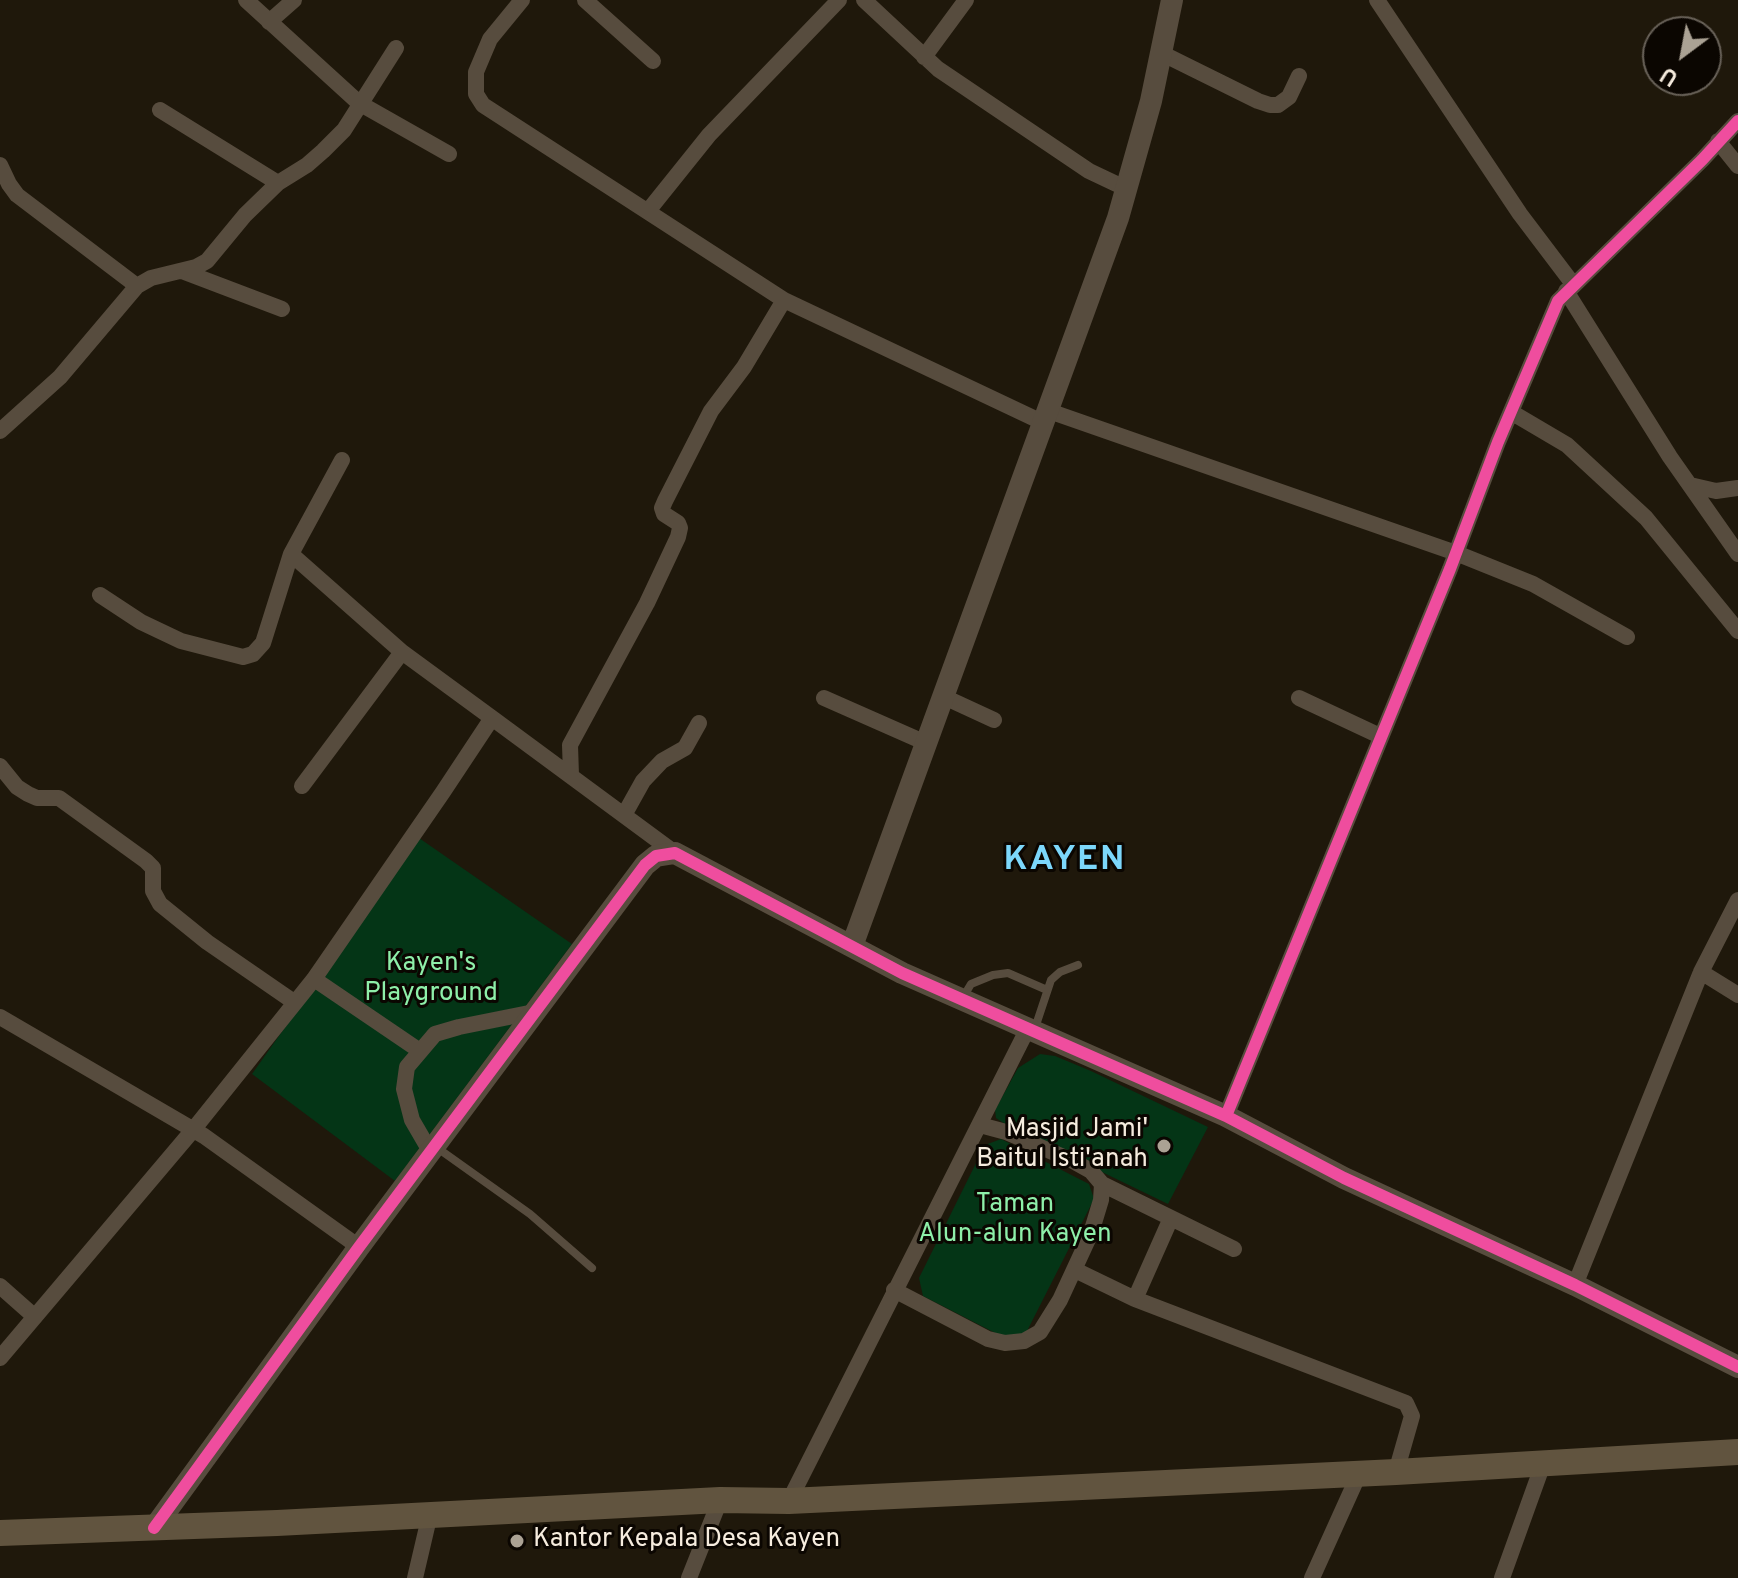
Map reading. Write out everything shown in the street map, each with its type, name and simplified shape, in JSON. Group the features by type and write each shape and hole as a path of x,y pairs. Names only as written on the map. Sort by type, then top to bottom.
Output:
{"main road":[{"path":"0,1533 720,1500 789,1501 1359,1474 1738,1452"}],"street":[{"path":"246,0 359,103 449,154"},
{"path":"269,22 294,0"},
{"path":"522,0 484,50 476,72 478,100 784,300 1047,417 1456,553 1533,584 1627,637"},
{"path":"585,0 653,61"},
{"path":"648,211 709,135 839,0"},
{"path":"864,0 924,57 1089,171 1127,189"},
{"path":"924,57 966,0"},
{"path":"852,946 1047,417 1127,189 1172,0"},
{"path":"1377,0 1520,214 1565,292 1670,457 1738,554"},
{"path":"0,431 60,377 137,286 151,278 207,261 245,215 278,183 323,151 344,130 396,48"},
{"path":"1161,53 1270,105 1278,105 1289,97 1299,76"},
{"path":"160,110 278,183"},
{"path":"1226,1116 1551,317 1565,292 1702,160 1738,121"},
{"path":"1718,141 1738,166"},
{"path":"0,165 17,195 137,286"},
{"path":"182,271 282,309"},
{"path":"571,775 570,745 647,603 678,537 678,523 664,514 662,508 665,501 711,411 744,367 784,300"},
{"path":"1511,412 1567,445 1646,518 1738,631"},
{"path":"100,595 141,622 181,641 243,657 253,654 263,643 291,554 342,460"},
{"path":"1690,485 1716,491 1738,488"},
{"path":"291,554 402,652 675,853 902,973 1226,1116 1344,1178 1575,1285 1738,1367"},
{"path":"302,786 402,652"},
{"path":"942,696 994,720"},
{"path":"824,698 926,743"},
{"path":"1299,698 1380,736"},
{"path":"0,1358 193,1130 314,979 492,718"},
{"path":"624,815 643,781 662,761 685,748 699,723"},
{"path":"0,766 17,787 37,798 59,798 146,861 153,868 153,891 160,904 207,942 294,1002"},
{"path":"154,1528 359,1247 645,865 656,856 675,853"},
{"path":"1575,1285 1701,972 1738,900"},
{"path":"1701,972 1738,995"},
{"path":"314,979 420,1051"},
{"path":"432,1149 412,1120 404,1089 407,1067 435,1034 534,1012"},
{"path":"0,1017 193,1130 359,1247"},
{"path":"789,1501 894,1290 1031,1030"},
{"path":"980,1125 1006,1132 1073,1161 1091,1171 1102,1184 1234,1249"},
{"path":"894,1290 988,1339 1005,1343 1024,1341 1040,1332 1075,1270 1091,1233 1101,1200 1102,1184"},
{"path":"1135,1299 1171,1218"},
{"path":"1075,1270 1135,1299 1406,1403 1412,1416 1396,1472"},
{"path":"0,1286 35,1317"},
{"path":"1502,1578 1543,1464"},
{"path":"1312,1578 1359,1474"},
{"path":"689,1578 720,1500"},
{"path":"415,1578 430,1514"}],"lane":[{"path":"1031,1030 1051,980 1060,972 1078,965"},
{"path":"962,999 971,984 1008,973 1047,990"},
{"path":"432,1149 530,1214 592,1268"}],"green space":[{"name":"Kayen's Playground","path":"419,838 572,944 395,1181 252,1074"},
{"path":"1040,1054 1055,1056 1091,1071 1208,1127 1168,1204 996,1118 995,1110 1018,1068"},
{"name":"Taman Alun-alun Kayen","path":"1001,1139 1089,1184 1094,1199 1025,1335 1007,1339 923,1296 919,1278 985,1145"}],"cycle path":[{"path":"1226,1116 1558,301 1738,121"},
{"path":"154,1528 359,1247 645,865 656,856 675,853 902,973 1226,1116 1344,1178 1575,1285 1738,1367"}],"place":[{"name":"Masjid Jami' Baitul Isti'anah","path":"1164,1146"},
{"name":"Kantor Kepala Desa Kayen","path":"517,1541"}],"district":[{"name":"KAYEN","path":"1065,862"}]}
